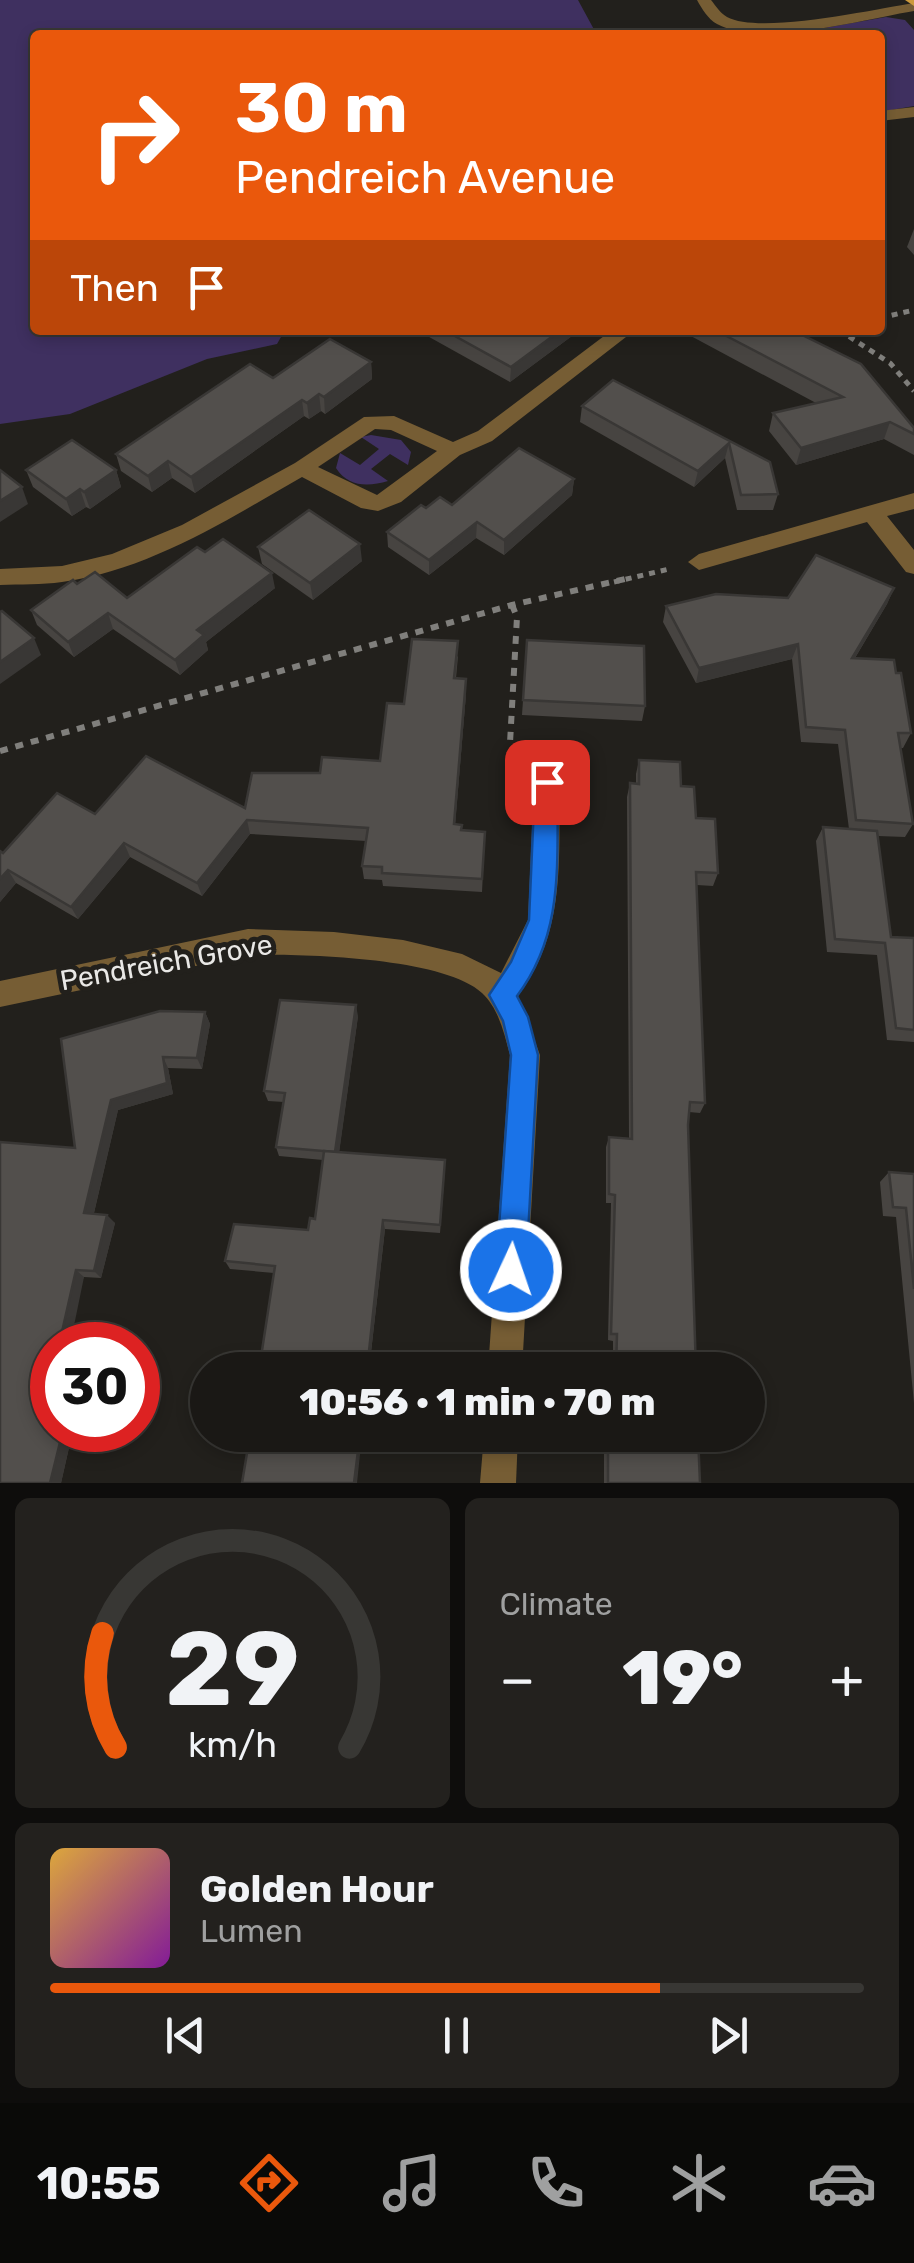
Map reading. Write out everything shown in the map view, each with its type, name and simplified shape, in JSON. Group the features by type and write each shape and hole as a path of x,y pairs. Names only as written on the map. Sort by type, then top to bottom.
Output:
{"street":[{"path":"704,0 712,14 726,23 759,28 913,3"},
{"path":"885,115 914,112"},
{"path":"302,468 361,500 378,503 393,497 452,450 485,436 618,335"},
{"path":"0,577 62,574 116,561 190,532 302,468 370,422 381,420 452,450"},
{"path":"699,562 914,501"},
{"path":"872,513 914,566"},
{"path":"506,1352 525,1055 515,1017 502,995 521,970 542,920 547,782"},
{"name":"Pendreich Grove","path":"0,994 248,942 285,941 444,960 484,976 502,995"},
{"path":"498,1483 500,1452"}],"path":[{"path":"885,317 914,310"},
{"path":"848,335 890,362 914,391"},
{"path":"0,750 512,605 699,562"},
{"path":"512,605 518,617 510,743 547,782"}],"shaded area":[{"path":"0,0 578,0 594,30 30,30 30,335 282,335 277,344 207,359 70,414 0,424"},
{"path":"886,17 905,20 914,30 914,106 885,111 885,30 813,30"},
{"path":"361,437 401,440 411,452 408,465 390,454 371,469 388,481 366,485 352,482 336,468 340,453 360,465 379,449"}],"building":[{"path":"453,335 554,335 511,367"},
{"path":"725,335 802,335 861,364 914,428 914,434 890,422 801,448 773,413 843,397"},
{"path":"330,339 371,362 324,397 319,394 307,403 302,400 191,477 168,461 148,476 116,454 250,364 273,378"},
{"path":"613,380 770,462 778,494 741,495 729,443 698,471 582,406"},
{"path":"72,440 116,470 66,499 26,470"},
{"path":"519,448 574,479 504,540 477,522 429,560 387,532 421,505 426,508 440,497 452,505"},
{"path":"0,470 22,487 0,501"},
{"path":"309,510 360,544 310,583 258,547"},
{"path":"223,539 272,573 197,630 204,635 175,660 108,613 68,642 31,610 73,580 77,584 95,572 127,598 197,547 205,552"},
{"path":"816,555 894,588 852,658 894,660 896,673 901,673 911,733 898,733 913,824 856,820 845,730 806,727 798,644 699,668 666,606 716,594 788,598"},
{"path":"0,612 34,638 0,662"},
{"path":"412,639 458,641 454,678 466,679 454,824 462,825 461,830 485,832 482,879 382,873 382,867 362,866 368,828 247,820 197,883 124,843 71,907 8,870 0,879 0,851 3,853 57,793 95,814 146,756 245,808 252,773 320,773 322,757 380,761 387,703 404,704"},
{"path":"527,640 644,646 645,706 523,700"},
{"path":"639,760 680,762 681,786 694,787 696,818 715,819 718,873 696,872 705,1103 690,1102 688,1125 695,1352 616,1352 617,1334 611,1334 615,1195 609,1194 609,1137 632,1139 630,783 639,784"},
{"path":"823,827 877,831 891,937 914,938 914,1030 896,1028 885,943 835,939"},
{"path":"280,1000 356,1005 335,1152 276,1147 285,1093 264,1091"},
{"path":"160,1011 205,1012 197,1058 163,1057 167,1083 111,1100 84,1213 107,1215 94,1271 76,1270 64,1322 30,1322 30,1452 58,1452 50,1483 0,1483 0,1142 75,1148 61,1039"},
{"path":"324,1151 445,1160 440,1225 383,1220 369,1352 262,1352 275,1266 225,1261 234,1224 308,1230 310,1218 315,1219"},
{"path":"889,1172 914,1174 914,1289 906,1208 893,1207"},
{"path":"247,1452 358,1452 354,1483 242,1483"},
{"path":"608,1452 699,1452 700,1483 608,1483"}],"route":[{"path":"511,1270 525,1055 515,1017 502,995 521,970 542,920 547,782"}]}
